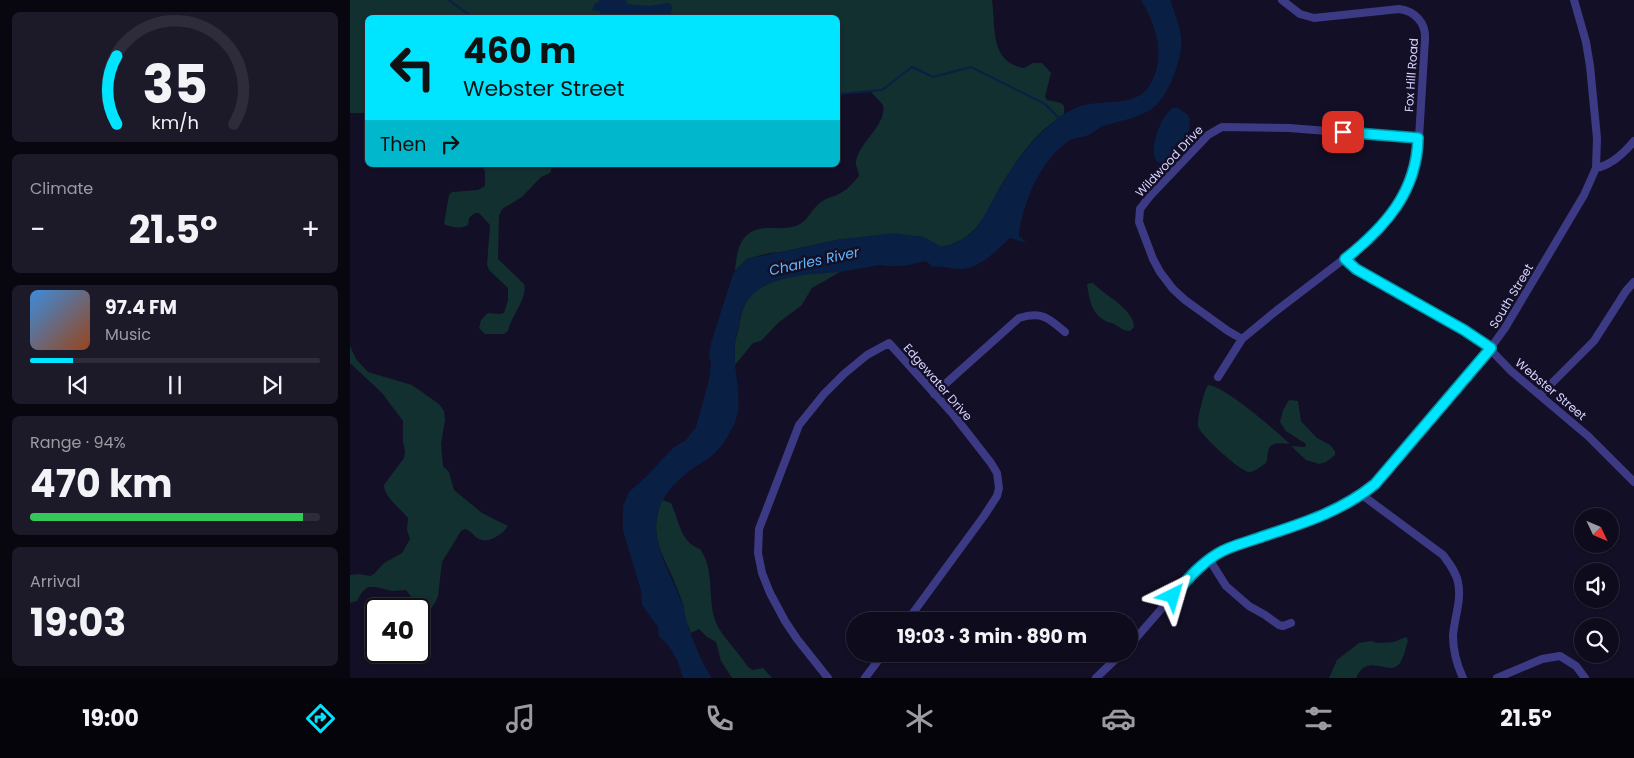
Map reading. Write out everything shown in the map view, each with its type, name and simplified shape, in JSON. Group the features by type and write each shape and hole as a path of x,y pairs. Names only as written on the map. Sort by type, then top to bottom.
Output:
{"street":[{"name":"Fox Hill Road","path":"1218,377 1242,339 1376,233 1396,207 1407,188 1416,162 1425,35 1424,27 1417,17 1407,11 1398,9 1310,18 1294,11 1282,0"},
{"name":"South Street","path":"1138,636 1196,569 1209,559 1233,546 1320,517 1347,504 1375,484 1491,348 1505,328 1584,195 1596,168 1597,138 1590,66 1586,42 1574,0"},
{"name":"Wildwood Drive","path":"1242,339 1185,300 1160,272 1138,222 1140,209 1150,196 1208,135 1222,127 1289,128 1418,138"},
{"path":"1596,168 1615,160 1634,141"},
{"name":"Webster Street","path":"1345,259 1356,269 1464,330 1491,348 1511,371 1588,436 1634,482"},
{"path":"1540,396 1594,341 1626,290 1634,282"},
{"path":"934,394 1020,318 1036,315 1048,318 1065,332"},
{"name":"Edgewater Drive","path":"828,678 797,639 770,593 762,573 758,553 759,529 799,425 824,394 867,355 889,343 952,413 991,463 997,473 999,488 997,496 984,516 914,612"},
{"path":"1362,494 1443,555 1452,567 1458,580 1460,594 1453,636 1454,652 1463,678"},
{"path":"1209,559 1226,586 1249,606 1278,625 1283,626 1291,623"},
{"path":"1497,678 1542,659 1560,656 1576,666 1585,678"},
{"path":"865,678 877,662"},
{"path":"1096,678 1113,662"}],"green space":[{"path":"350,0 992,0 996,42 1005,59 1024,68 1033,63 1042,63 1051,73 1045,97 1047,100 1061,103 1064,106 1064,114 1040,133 1020,157 976,228 955,243 941,247 923,237 915,236 842,239 747,259 735,271 739,247 746,236 752,231 769,228 789,228 800,224 821,202 842,192 859,176 856,163 858,154 881,119 883,105 871,92 848,93 840,95 840,15 365,15 365,112 350,113"},
{"path":"482,167 552,167 550,173 541,177 522,197 502,209 499,216 498,259 524,284 525,289 508,331 504,334 485,334 479,328 481,320 488,313 504,313 508,300 508,288 489,270 487,265 490,225 479,213 475,213 469,218 468,225 462,227 456,228 444,224 449,195 452,192 478,190 485,186 485,171"},
{"path":"824,272 840,272 812,288 801,306 779,322 761,341 753,343 735,365 735,344 742,312 753,293 782,279"},
{"path":"1093,283 1129,314 1133,320 1134,327 1130,331 1106,321 1096,313 1091,304 1087,284"},
{"path":"350,346 356,359 368,372 412,385 439,404 444,411 445,420 441,444 443,466 449,472 454,490 482,513 508,526 499,535 487,540 479,539 465,529 461,531 442,562 438,596 430,610 430,598 412,598 406,590 392,591 376,587 368,587 362,592 357,601 350,603 350,575 370,576 374,574 384,563 402,553 410,539 407,530 408,518 387,494 384,485 404,458 403,421 382,393 350,363"},
{"path":"1208,385 1216,387 1238,401 1290,444 1277,443 1272,445 1268,451 1266,463 1253,471 1249,472 1238,466 1212,444 1198,426 1201,405"},
{"path":"1289,400 1298,401 1301,421 1317,438 1330,445 1335,451 1335,455 1326,462 1319,464 1306,460 1291,446 1305,447 1306,444 1286,431 1280,422 1283,410"},
{"path":"662,500 671,503 684,536 693,546 700,549 705,558 710,576 714,616 720,630 748,667 753,670 763,668 772,678 732,678 721,661 716,642 699,629 691,633 684,615 684,607 662,555 657,538 658,511"},
{"path":"1406,637 1408,640 1404,655 1396,667 1373,665 1361,670 1356,678 1329,678 1337,660 1359,643 1371,641 1377,643 1394,642"}],"water":[{"path":"600,0 626,0 627,4 649,6 669,3 672,7 670,15 599,15 600,11 592,10 594,5"},
{"name":"Charles River","path":"1141,0 1170,0 1176,18 1181,36 1180,55 1169,87 1157,105 1150,110 1133,118 1103,126 1088,135 1071,140 1059,148 1042,170 1024,211 1019,236 1027,243 1010,238 988,258 967,268 933,267 926,261 903,266 880,265 783,279 765,285 746,302 740,317 735,345 738,406 734,425 716,452 692,469 673,486 662,502 657,518 656,534 660,551 684,607 687,623 695,644 712,678 683,678 678,662 669,646 659,636 658,627 642,605 641,590 623,531 623,506 629,492 673,448 686,440 696,427 709,380 711,343 733,274 746,259 842,239 894,233 923,237 941,247 964,239 978,225 1024,152 1045,129 1078,107 1087,104 1128,100 1145,91 1151,83 1158,62 1157,40 1151,20"},
{"path":"1173,108 1178,108 1188,115 1190,120 1189,131 1168,161 1163,164 1156,160 1154,155 1155,140 1161,124"}],"waterway":[{"path":"449,0 469,15"},
{"path":"840,94 882,90 912,67 933,77 971,67 1045,104 1061,120"}],"route":[{"path":"1173,596 1196,569 1219,552 1320,517 1347,504 1375,484 1491,348 1464,330 1356,269 1345,259 1376,233 1389,219 1407,188 1418,154 1418,138 1343,132"}]}
